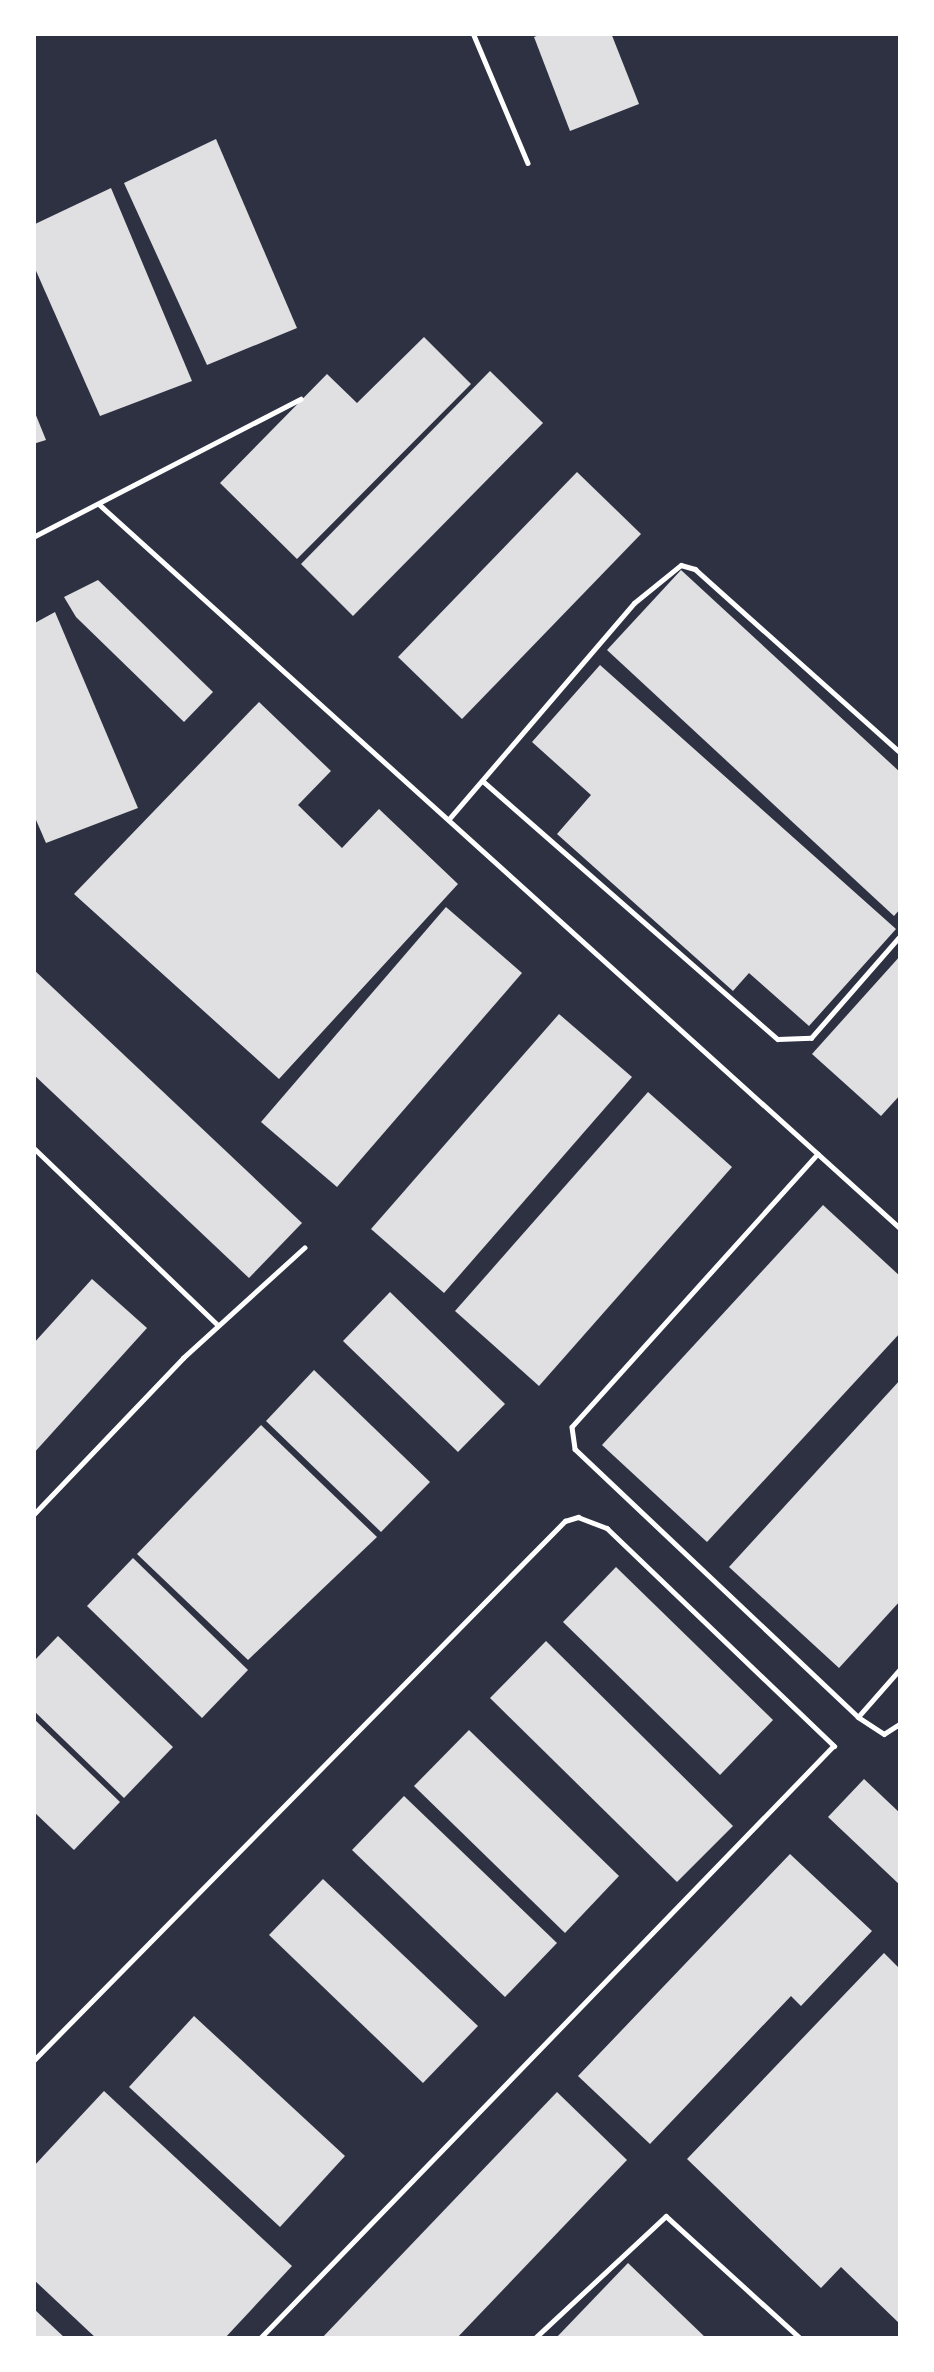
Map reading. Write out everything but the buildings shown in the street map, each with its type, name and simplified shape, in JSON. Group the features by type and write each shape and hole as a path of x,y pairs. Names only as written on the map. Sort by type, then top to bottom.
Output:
{"lane":[{"path":"473,33 528,164"},
{"path":"33,538 300,399"},
{"path":"100,506 901,1229"},
{"path":"449,819 634,603 681,566 727,596 901,753"},
{"path":"484,782 778,1039 811,1037 901,935"},
{"path":"33,1147 218,1325"},
{"path":"818,1154 572,1427 588,1468 858,1717 884,1734 901,1723"},
{"path":"33,1515 218,1325 304,1248"},
{"path":"33,2061 565,1521 578,1517 607,1528 834,1746 260,2339"},
{"path":"858,1717 901,1668"},
{"path":"534,2339 666,2216 801,2339"}]}
